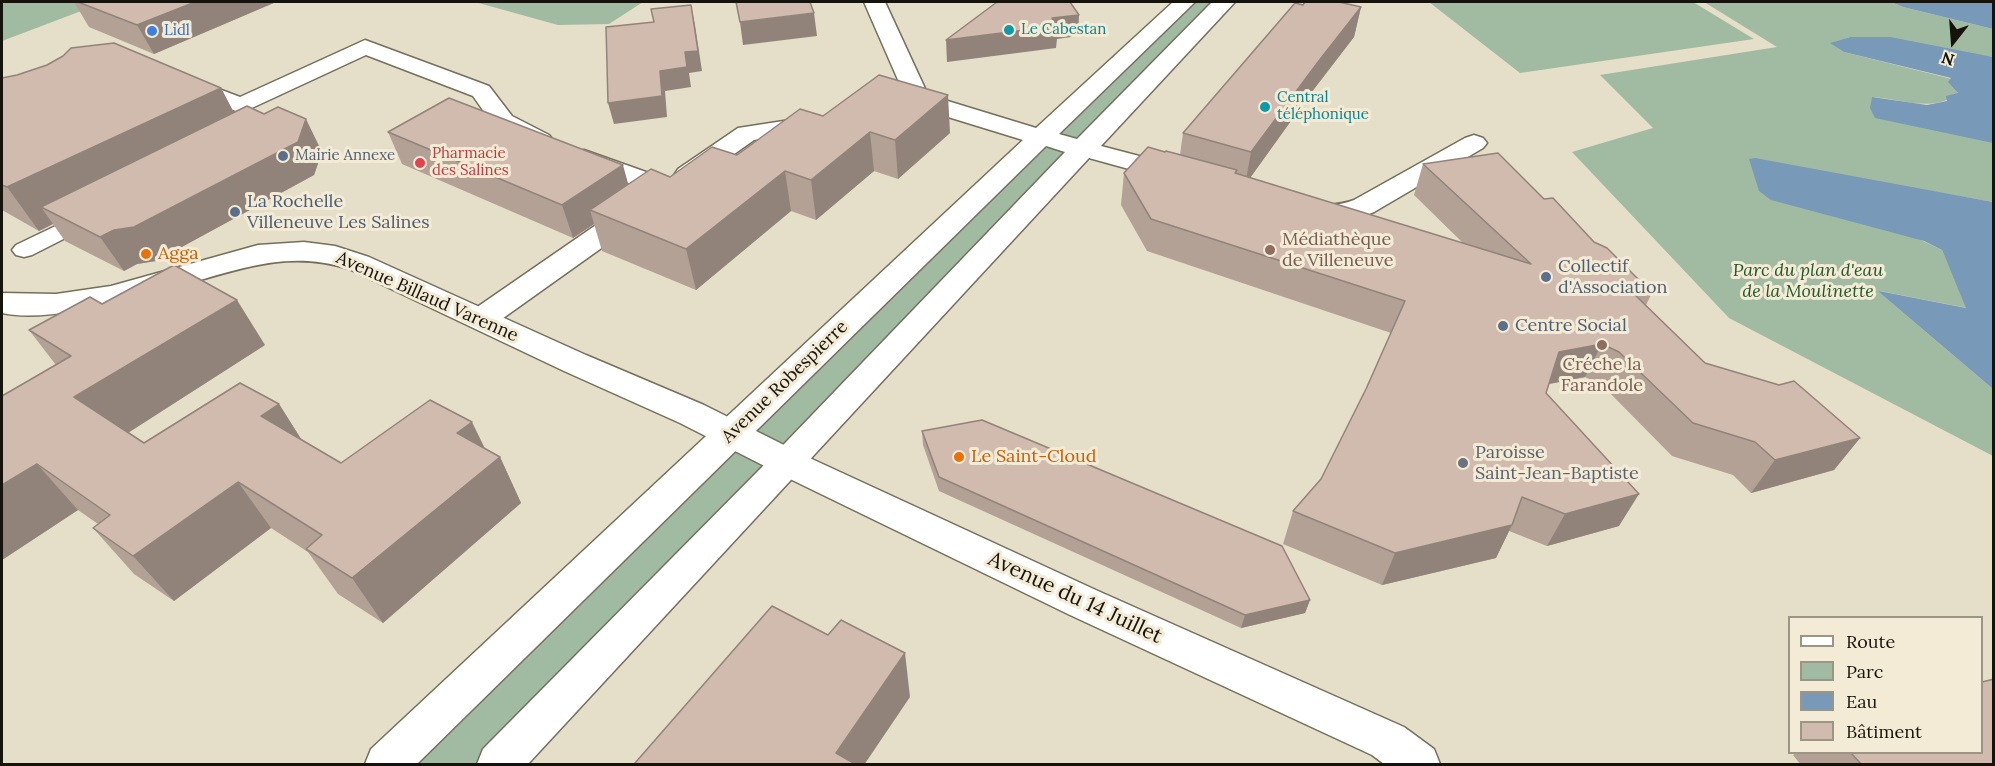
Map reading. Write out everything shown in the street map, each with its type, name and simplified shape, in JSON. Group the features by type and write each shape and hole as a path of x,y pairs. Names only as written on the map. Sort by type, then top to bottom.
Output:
{"street":[{"path":"874,2 918,100 1202,182"},
{"name":"Avenue Robespierre","path":"387,765 1040,137 1185,2"},
{"path":"499,765 1224,2"},
{"path":"171,78 241,106 365,47 481,91 503,121 555,148 667,189"},
{"path":"481,320 747,133 816,123"},
{"path":"1283,206 1317,216 1345,214 1364,206 1474,143"},
{"name":"Avenue Billaud Varenne","path":"2,303 12,305 56,304 112,295 258,254 304,250 335,255 359,263 692,414 731,434"},
{"name":"Avenue du 14 Juillet","path":"731,434 1093,607 1388,741 1418,765"}],"lane":[{"path":"24,250 106,208"}],"green space":[{"path":"2,2 105,2 2,41"},
{"path":"475,2 643,2 609,24 558,25"},
{"path":"1185,2 1224,2 1188,37 775,477 499,764 387,764 1025,152"},
{"path":"1429,2 1693,2 1754,39 1520,73"},
{"name":"Parc du plan d'eau de la Moulinette","path":"1704,2 1891,2 1993,29 1993,57 1850,37 1831,43 1844,52 1952,79 1958,94 1937,103 1916,103 1872,97 1993,143 1993,202 1749,159 1942,250 1967,308 1880,291 1880,293 1993,389 1993,456 1729,318 1572,152 1653,128 1600,75 1777,47"}],"water":[{"path":"1891,2 1993,2 1993,29 1903,7"},
{"path":"1850,37 1890,37 1993,57 1993,143 1875,118 1870,108 1872,97 1927,105 1947,101 1946,96 1958,93 1948,82 1951,78 1844,52 1830,43"},
{"path":"1755,158 1993,202 1993,389 1879,291 1966,308 1942,250 1924,241 1771,200 1759,191 1749,159"}],"building":[{"path":"78,2 195,2 137,25"},
{"path":"736,2 810,2 814,13 740,22"},
{"path":"997,2 1070,2 1079,15 1052,18 1057,26 946,40"},
{"path":"1305,2 1339,2 1361,7 1251,152 1183,133 1295,3 1303,5"},
{"path":"691,5 698,51 685,52 687,67 660,71 662,96 608,103 606,27 654,22 651,9"},
{"path":"114,43 221,88 7,187 2,185 2,78 47,65 63,56 71,48"},
{"path":"879,75 948,95 895,140 870,132 811,180 785,171 686,249 590,210 651,169 670,177 712,147 737,155 800,109 823,116"},
{"path":"449,98 623,165 562,205 388,132"},
{"path":"247,106 264,114 278,107 306,119 298,142 134,227 114,230 100,237 41,207"},
{"path":"1148,147 1237,170 1235,173 1531,264 1423,164 1498,153 1544,199 1553,198 1594,242 1607,248 1652,293 1635,295 1705,363 1779,385 1794,381 1860,438 1775,460 1755,442 1693,423 1619,352 1602,344 1559,352 1546,393 1639,494 1565,514 1522,497 1512,525 1395,553 1293,511 1321,479 1366,389 1405,301 1151,219 1124,173"},
{"path":"174,265 237,300 74,397 144,443 240,383 279,404 261,416 341,463 430,400 472,422 457,433 500,457 352,578 306,549 322,535 238,482 133,556 93,528 110,515 37,464 2,485 2,396 71,356 29,330 90,297 102,304"},
{"path":"982,420 1282,546 1310,600 1245,615 939,477 922,431"},
{"path":"772,606 828,635 841,620 905,653 836,753 857,765 636,765 635,763"},
{"path":"1994,679 1994,765 1862,765 1852,754 1983,754 1983,682"}],"place":[{"name":"Le Cabestan","path":"1009,30"},
{"name":"Lidl","path":"152,31"},
{"name":"Central téléphonique","path":"1265,107"},
{"name":"Mairie Annexe","path":"283,156"},
{"name":"Pharmacie des Salines","path":"420,163"},
{"name":"La Rochelle Villeneuve Les Salines","path":"235,212"},
{"name":"Médiathèque de Villeneuve","path":"1270,250"},
{"name":"Agga","path":"146,254"},
{"name":"Collectif d'Association","path":"1546,277"},
{"name":"Centre Social","path":"1503,326"},
{"name":"Créche la Farandole","path":"1602,345"},
{"name":"Le Saint-Cloud","path":"959,457"},
{"name":"Paroisse Saint-Jean-Baptiste","path":"1463,463"}]}
